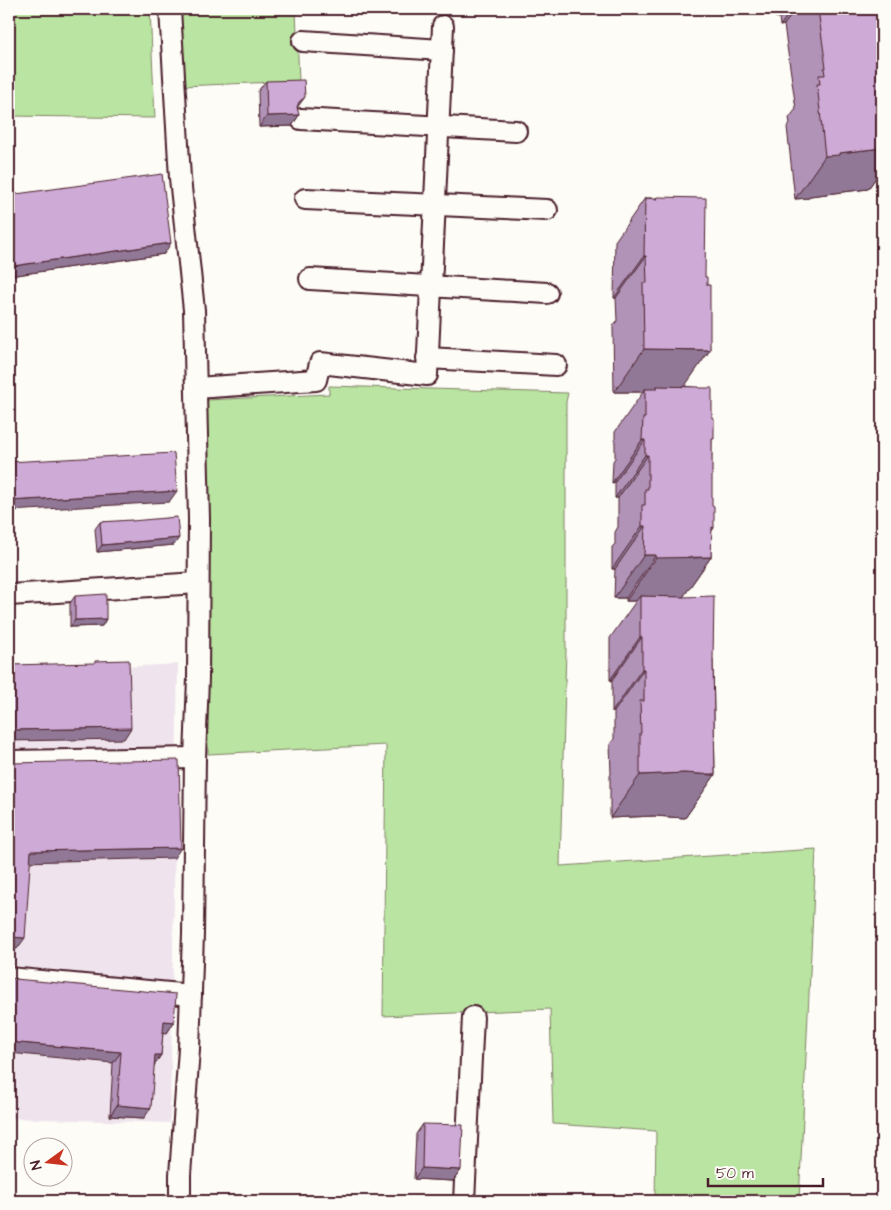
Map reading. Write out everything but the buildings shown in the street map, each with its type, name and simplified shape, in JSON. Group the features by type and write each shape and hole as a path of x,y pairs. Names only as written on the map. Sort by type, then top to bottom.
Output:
{"street":[{"path":"170,9 180,178 194,310 199,519 193,934 189,1049 180,1174 180,1201"},
{"path":"196,388 316,380 320,363 427,375 443,26"},
{"path":"303,42 442,50"},
{"path":"301,119 516,131"},
{"path":"305,199 546,210"},
{"path":"310,279 546,293"},
{"path":"427,358 556,365"},
{"path":"9,594 198,583"},
{"path":"9,761 195,758"},
{"path":"9,978 191,995"},
{"path":"464,1201 473,1017"}],"shaded area":[{"path":"178,664 170,1123 9,1118 9,673"}],"green space":[{"path":"9,9 150,9 155,118 9,116"},
{"path":"176,9 306,9 306,11 296,10 299,81 182,86"},
{"path":"329,386 568,393 566,402 566,649 560,866 816,849 799,1201 655,1201 656,1131 553,1124 550,1009 383,1016 386,745 208,754 207,400 329,394"}]}
